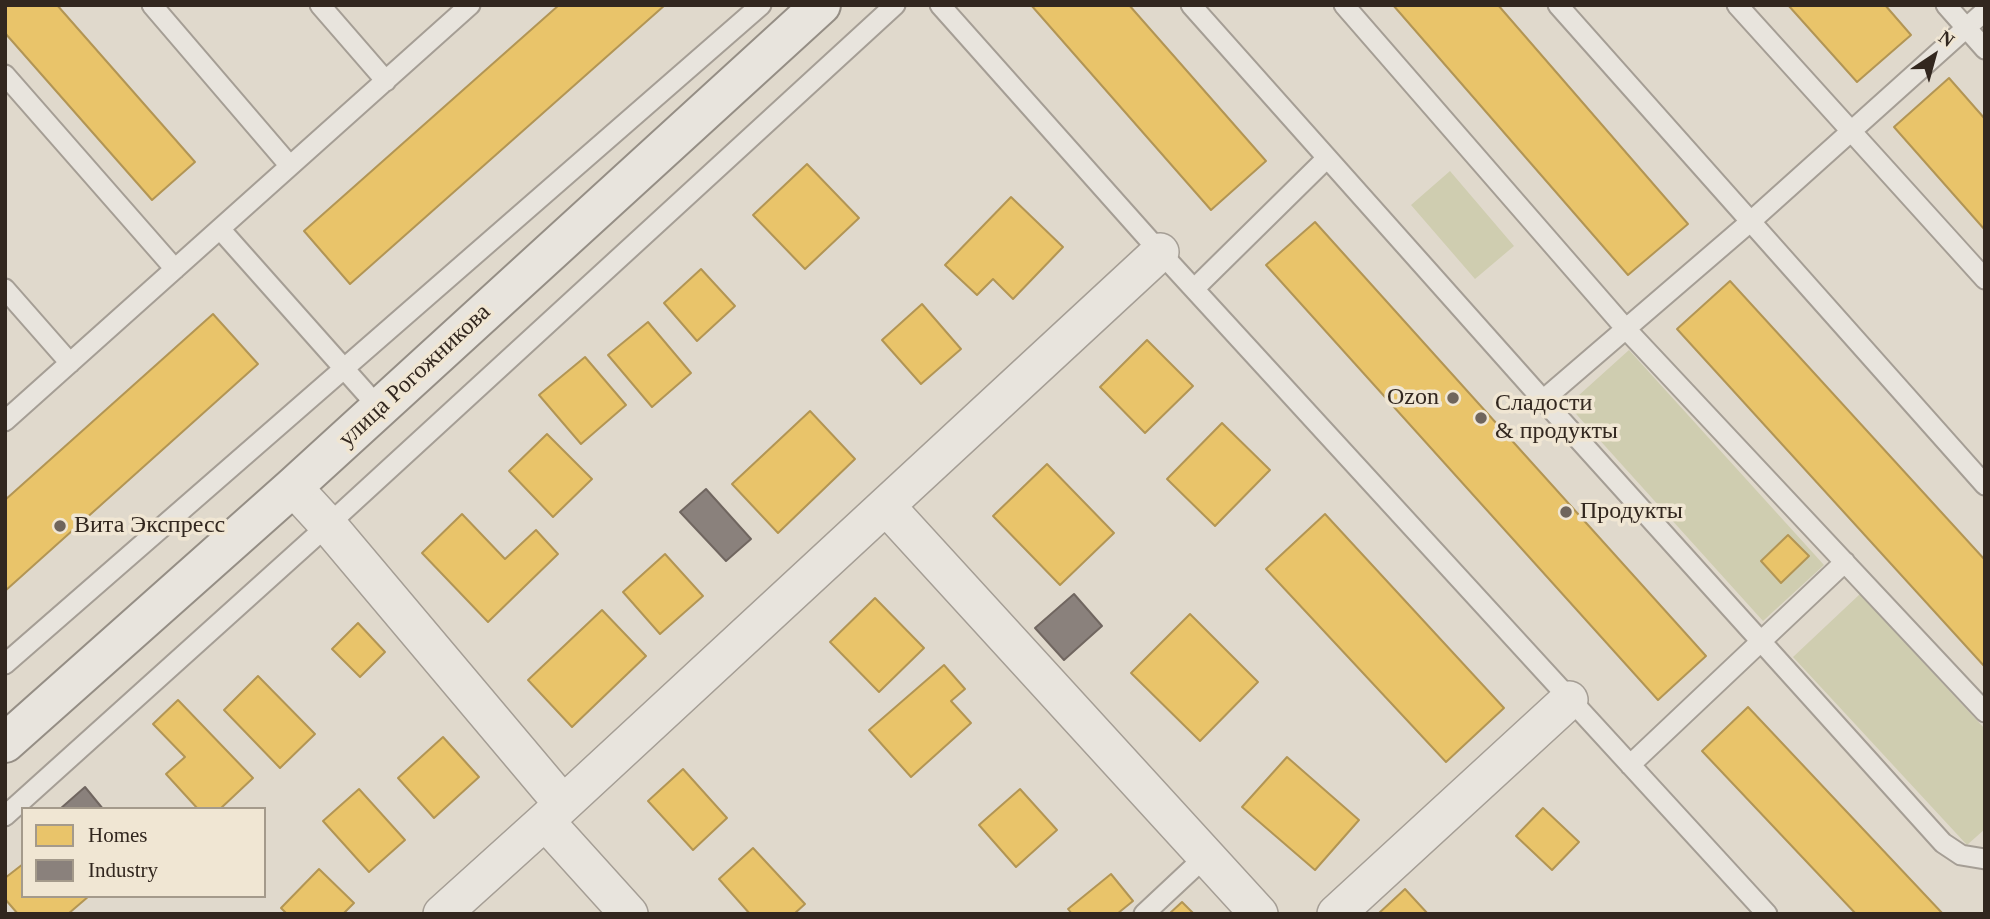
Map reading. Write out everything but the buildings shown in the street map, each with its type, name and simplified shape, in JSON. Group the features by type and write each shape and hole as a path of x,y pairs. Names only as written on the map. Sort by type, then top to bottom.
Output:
{"street":[{"name":"улица Рогожникова","path":"5,743 380,409 821,5"},
{"path":"442,914 1160,252"},
{"path":"293,487 328,525 554,813 629,914"},
{"path":"886,506 1259,914"},
{"path":"1336,914 1569,700"}],"lane":[{"path":"152,5 290,166"},
{"path":"320,5 386,81"},
{"path":"5,421 470,5"},
{"path":"5,664 761,5"},
{"path":"5,816 328,525 895,5"},
{"path":"940,5 1160,252 1767,914"},
{"path":"1191,5 1943,843 1961,855 1985,859"},
{"path":"1345,5 1626,329 1985,712"},
{"path":"1558,5 1985,485"},
{"path":"1737,5 1985,279"},
{"path":"1946,5 1985,48"},
{"path":"1543,400 1750,222 1985,11"},
{"path":"5,75 175,270"},
{"path":"1195,288 1327,158"},
{"path":"220,229 380,409"},
{"path":"5,289 70,363"},
{"path":"1630,765 1845,562"},
{"path":"1144,914 1206,856"}],"shaded area":[{"path":"1450,171 1514,246 1475,279 1411,205"},
{"path":"1629,350 1824,565 1763,621 1568,405"},
{"path":"1860,594 1985,729 1985,829 1967,845 1793,657"}],"place":[{"name":"Ozon","path":"1453,398"},
{"name":"Сладости & продукты","path":"1481,418"},
{"name":"Продукты","path":"1566,512"},
{"name":"Вита Экспресс","path":"60,526"}]}
